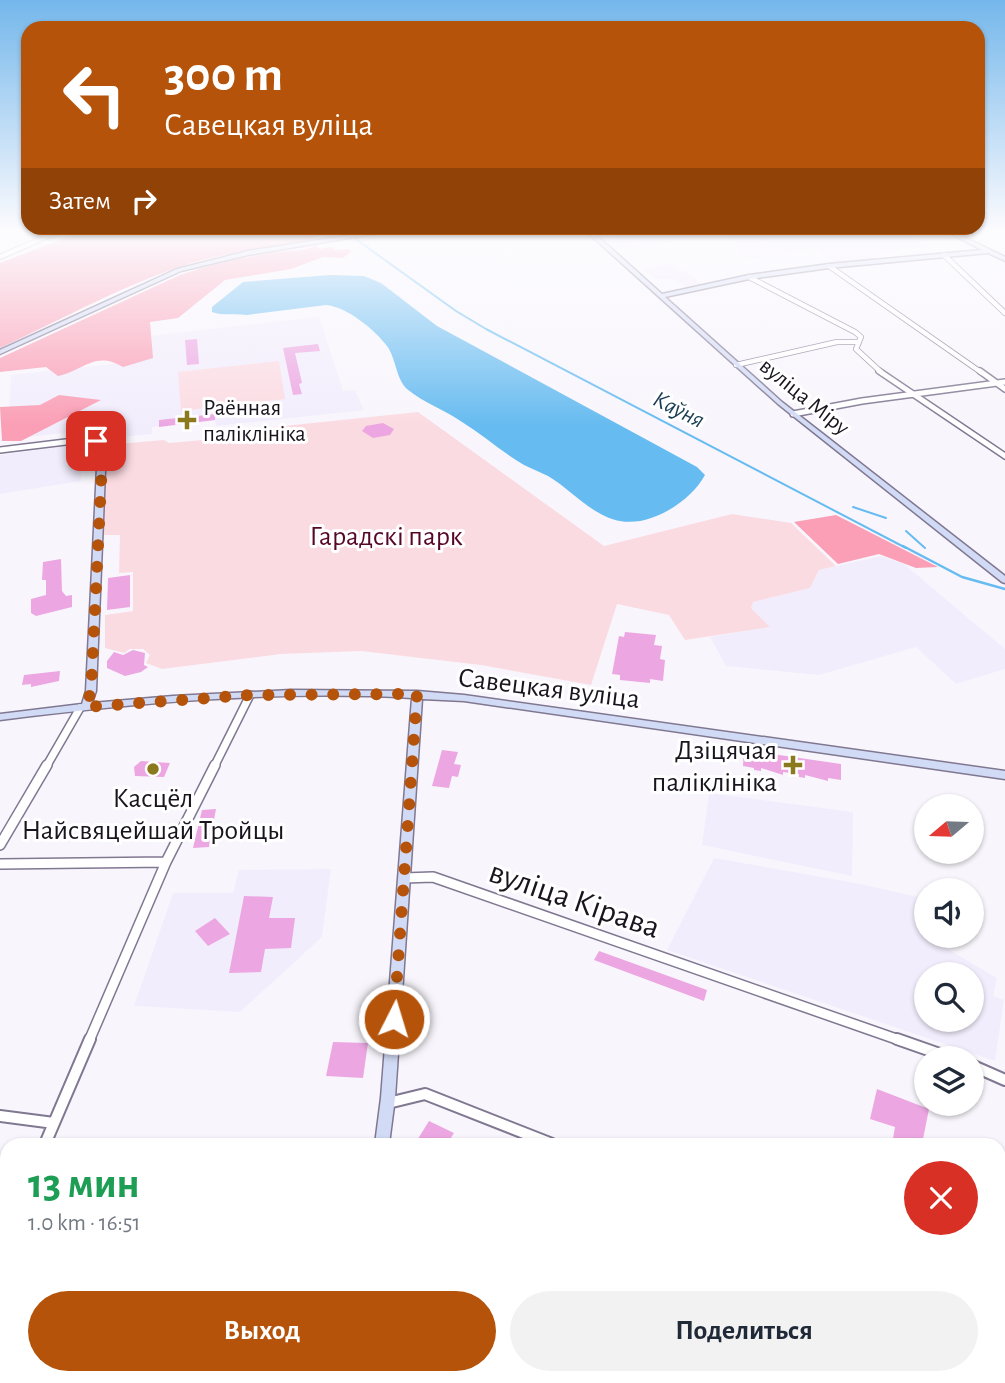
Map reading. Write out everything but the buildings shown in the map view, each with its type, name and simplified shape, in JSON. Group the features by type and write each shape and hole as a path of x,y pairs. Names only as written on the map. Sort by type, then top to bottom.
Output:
{"main road":[{"path":"0,352 120,297"},
{"name":"вуліца Міру","path":"661,297 793,414 1005,580"},
{"path":"82,440 96,441 102,447 91,691 83,708"},
{"path":"383,1138 417,694"},
{"name":"Савецкая вуліца","path":"0,717 250,695 417,694 749,737 1005,775"}],"street":[{"path":"787,297 855,332 861,337 856,349 859,354 913,395 1005,456"},
{"path":"872,297 1005,389"},
{"path":"988,297 1005,313"},
{"path":"736,365 837,342 858,342"},
{"path":"793,414 1005,382"},
{"path":"0,450 82,440"},
{"path":"48,1138 166,862 250,695"},
{"path":"0,845 83,708"},
{"path":"0,863 166,862"},
{"name":"вуліца Кірава","path":"404,878 433,877 917,1046"},
{"path":"984,1071 1005,1080"},
{"path":"387,1103 425,1094 538,1138"},
{"path":"0,1116 54,1124"}],"shaded area":[{"path":"0,297 107,297 0,348"},
{"path":"133,297 205,297 178,318 150,322 153,358 123,367 113,362 97,361 58,376 46,367 0,372 0,358"},
{"path":"319,317 343,391 355,390 364,410 216,426 215,420 152,427 152,434 111,438 111,428 8,439 11,375 123,363 122,339"},
{"path":"59,395 101,400 21,441 2,441 0,407 40,405"},
{"path":"83,444 81,481 0,494 0,455"},
{"path":"836,515 938,567 916,568 879,554 838,564 794,522"},
{"path":"881,556 904,564 1005,649 1005,669 956,684 916,647 819,675 726,666 710,637 769,627 751,608 753,602 810,588 819,570"},
{"path":"709,793 853,812 852,876 702,845"},
{"path":"714,858 914,896 914,948 946,948 970,962 914,962 914,1032 984,1032 984,970 997,978 993,996 1004,1000 995,1061 984,1057 984,1046 951,1046 667,950"},
{"path":"331,869 322,937 240,1012 134,1006 173,893 233,893 239,870"}],"green space":[{"path":"279,361 285,399 181,411 178,372"},
{"name":"Гарадскі парк","path":"418,412 604,546 732,514 791,523 836,566 819,570 810,588 753,602 751,608 770,627 685,640 669,615 617,604 591,685 481,665 361,651 281,654 162,669 146,663 150,655 143,649 130,649 124,653 105,648 105,615 133,611 133,572 119,573 120,535 102,535 106,456 113,455 118,444 164,440 169,443 248,436 265,428"}],"water":[{"path":"225,297 399,297 437,326 697,467 705,475 699,485 680,503 657,516 632,522 610,518 591,508 548,476 524,465 407,389 400,380 387,346 368,326 351,314 326,305 247,315 220,314 212,312 212,307"}],"waterway":[{"name":"Каўня","path":"436,297 486,329 906,548"},
{"path":"853,507 886,518"},
{"path":"906,531 925,548"},
{"name":"Каўня","path":"903,546 962,577 1005,589"}],"place":[{"name":"Раённая паліклініка","path":"187,420"},
{"name":"Дзіцячая паліклініка","path":"793,765"},
{"name":"Касцёл Найсвяцейшай Тройцы","path":"153,769"}],"route":[{"path":"96,441 102,444 102,463 91,691 86,707 250,695 417,694 394,1019"}]}
